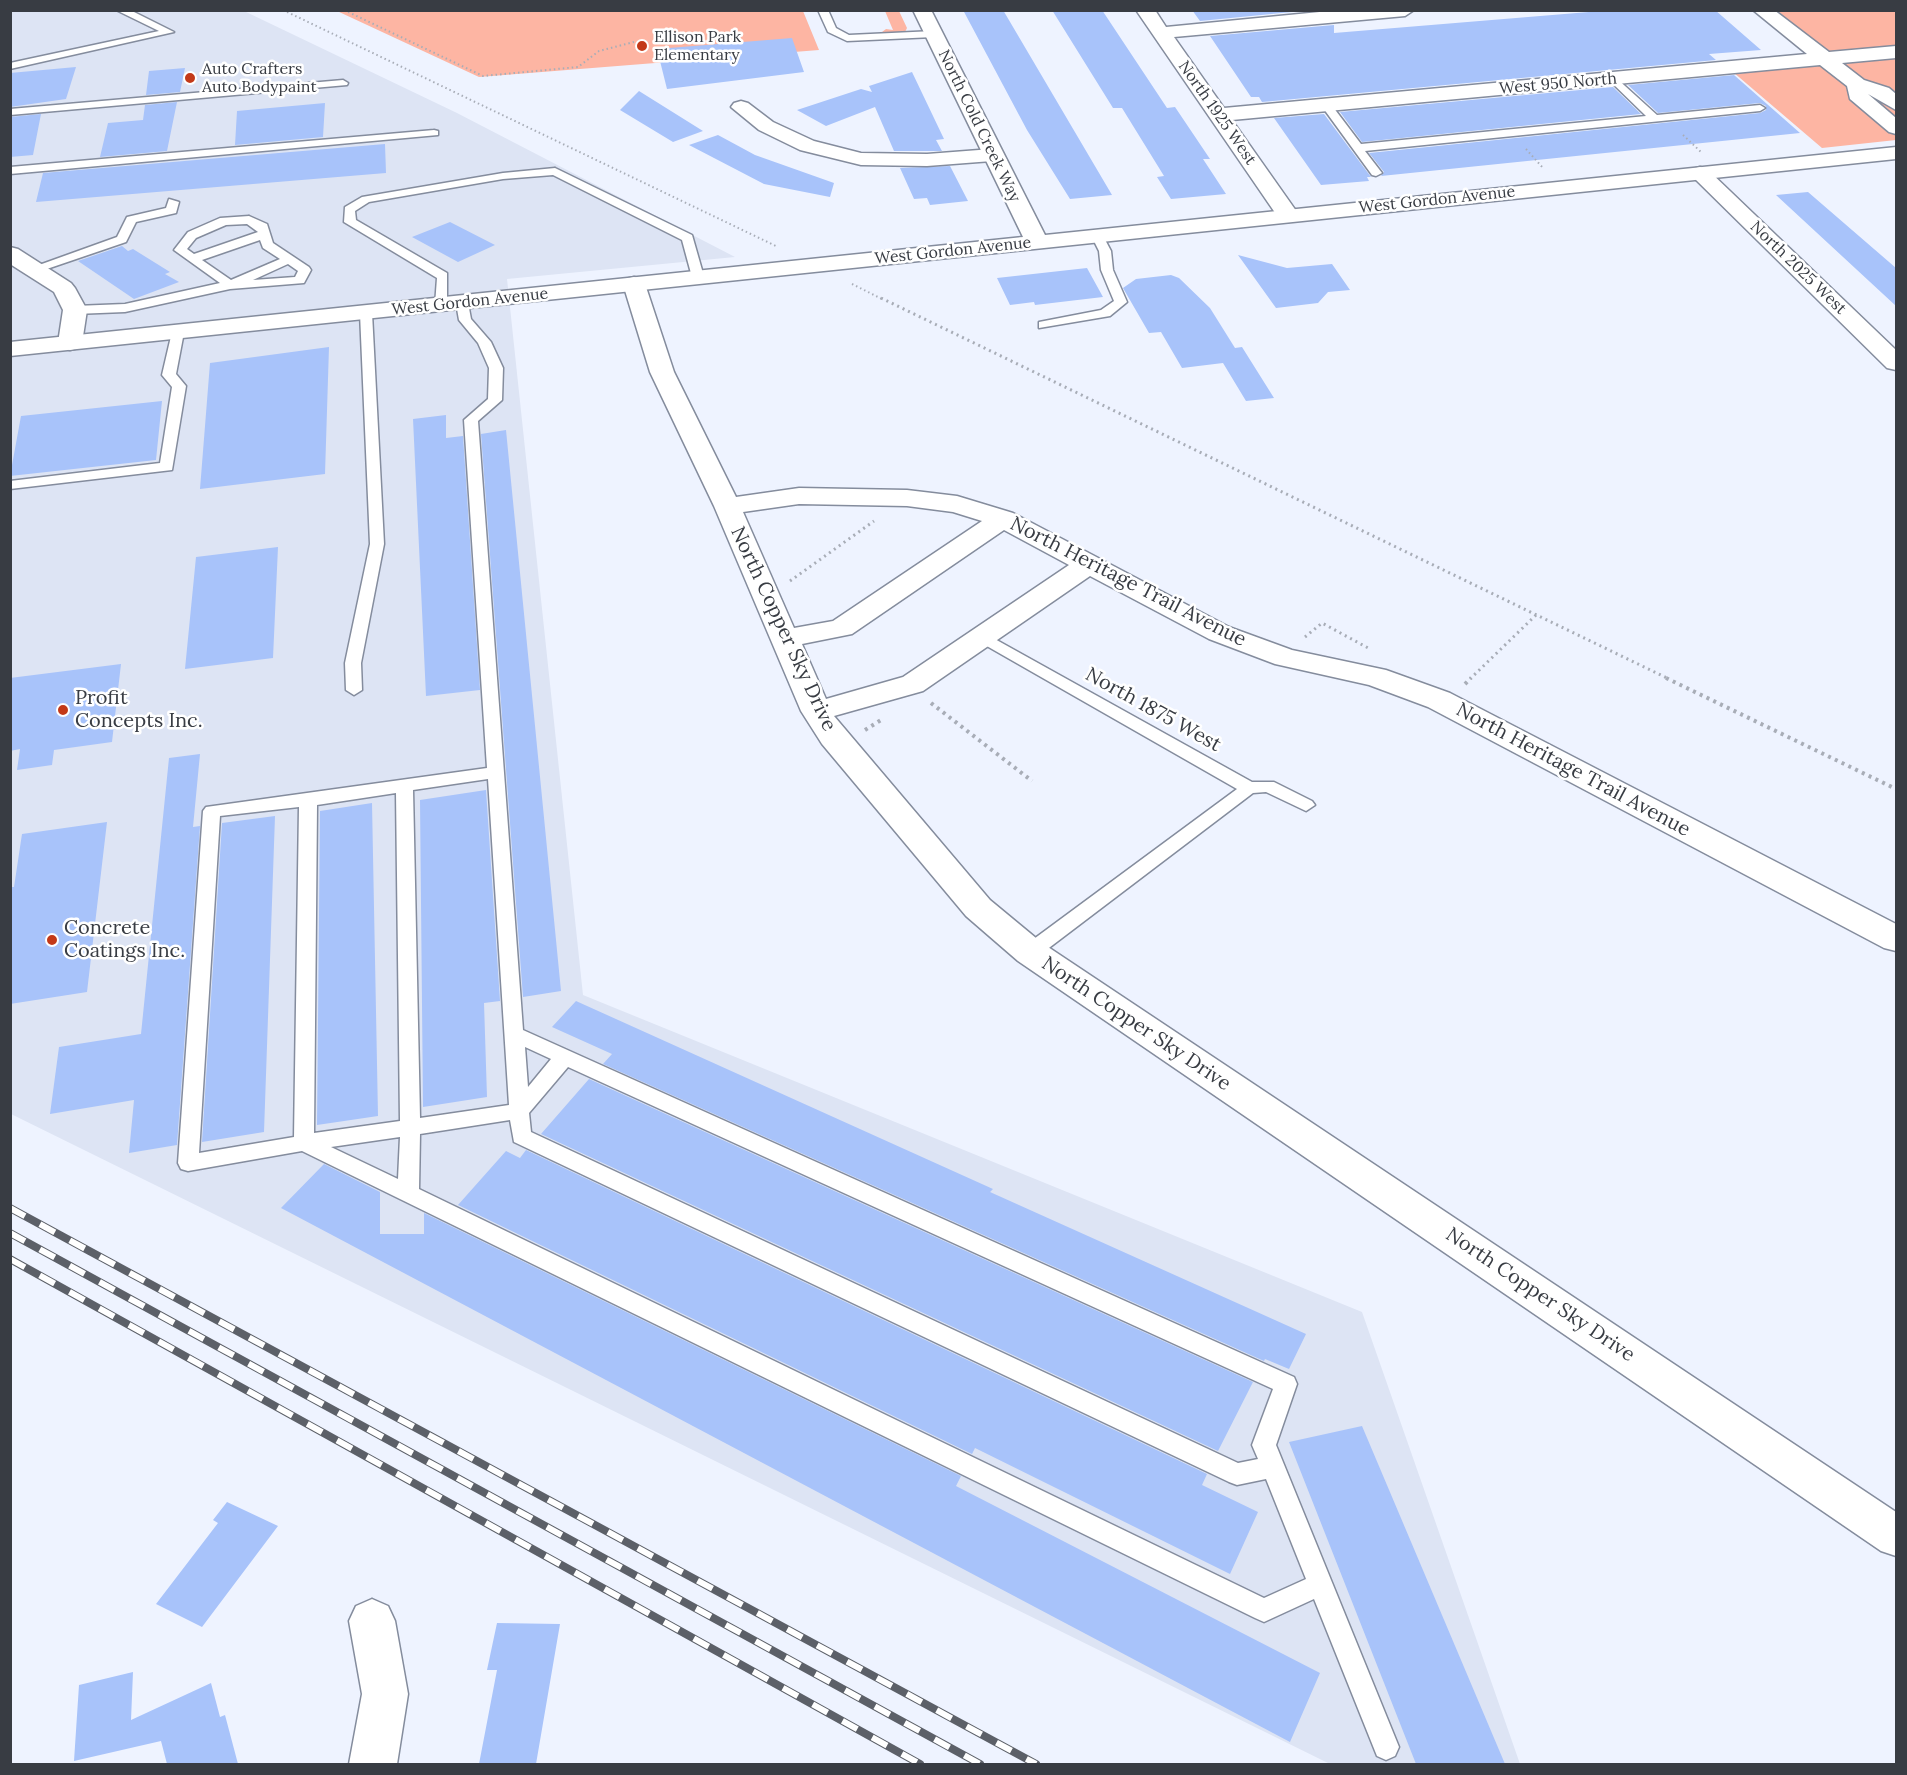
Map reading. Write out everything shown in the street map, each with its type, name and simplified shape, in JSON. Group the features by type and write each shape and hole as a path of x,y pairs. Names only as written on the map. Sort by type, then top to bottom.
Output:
{"street":[{"name":"North Cold Creek Way","path":"922,10 1037,242"},
{"name":"North 1925 West","path":"1145,10 1288,215"},
{"path":"1160,33 1405,10"},
{"path":"1762,10 1857,84 1882,92 1896,104"},
{"name":"West 950 North","path":"1220,115 1896,52"},
{"path":"1857,84 1857,95 1896,128"},
{"path":"741,107 766,126 807,147 861,159 927,160 992,155"},
{"name":"West Gordon Avenue","path":"10,349 1288,215 1702,164 1896,153"},
{"name":"North 2025 West","path":"1702,164 1896,363"},
{"path":"10,254 63,288 75,310 70,343"},
{"name":"North Copper Sky Drive","path":"633,284 662,372 727,506 816,711 833,737 978,908 1030,952 1896,1536"},
{"name":"North Heritage Trail Avenue","path":"727,506 799,496 907,498 957,504 1003,519 1091,563 1219,633 1285,658 1376,677 1439,700 1896,939"},
{"path":"783,639 842,628 1003,519"},
{"path":"816,711 913,684 984,638 1091,563"},
{"path":"372,1621 385,1694 373,1764"}],"lane":[{"path":"10,66 169,32 121,10"},
{"path":"824,10 832,30 847,38 934,34"},
{"path":"1614,79 1655,119"},
{"path":"10,112 343,83"},
{"path":"1326,105 1376,173"},
{"path":"1357,148 1760,108"},
{"path":"10,171 434,133"},
{"path":"698,277 688,238 555,171 503,176 366,199 349,210 350,222 443,276 452,304 484,342 496,368 495,400 471,420 521,1136 1237,1474 1272,1467"},
{"path":"34,269 122,239 131,220 172,210 173,202"},
{"path":"75,310 125,308 230,285 300,280 305,270 267,245 263,227 249,220 224,221 192,235 180,250 195,258 230,285"},
{"path":"195,258 264,234"},
{"path":"1044,325 1105,313 1121,302 1107,270 1105,251 1097,235"},
{"path":"230,285 288,260"},
{"path":"354,690 353,663 376,544 373,423 366,313"},
{"path":"10,485 167,467 179,386 169,375 178,332"},
{"name":"North 1875 West","path":"984,638 1249,788 1268,786 1306,805"},
{"path":"496,772 308,800 212,810 188,1163 519,1111 565,1057"},
{"path":"404,786 410,1127 408,1194"},
{"path":"1030,952 1249,788"},
{"path":"304,1143 308,800"},
{"path":"514,1034 1286,1384 1264,1445 1386,1747"},
{"path":"304,1143 1264,1610 1319,1584"}],"path":[{"path":"283,10 785,250"},
{"path":"344,10 483,76 578,68 599,51 634,42"},
{"path":"1679,131 1702,164"},
{"path":"1523,146 1546,171"},
{"path":"848,282 1896,789"},
{"path":"786,584 880,517"},
{"path":"1458,691 1536,615"},
{"path":"922,696 1032,781"},
{"path":"865,730 884,719"}],"shaded area":[{"path":"10,11 244,11 457,113 735,257 507,279 583,995 1362,1312 1520,1764 1330,1764 11,1114"},
{"name":"Ellison Park Elementary","path":"337,11 803,11 819,50 479,77"},
{"path":"885,11 899,11 907,28 905,32 882,32 886,29 893,30"},
{"path":"1777,11 1896,11 1896,140 1822,148 1733,72 1841,63"}],"building":[{"path":"963,10 1003,10 1112,195 1070,199 1027,130"},
{"path":"1052,10 1102,10 1167,108 1175,107 1210,159 1203,159 1226,194 1171,199 1157,177 1164,176 1122,108 1113,108"},
{"path":"1192,10 1312,10 1200,21"},
{"path":"1613,10 1715,10 1761,50 1709,54 1716,60 1262,102 1259,97 1251,97 1210,36 1334,25 1334,33"},
{"path":"792,38 804,72 667,89 657,49"},
{"path":"76,67 66,99 10,107 10,73"},
{"path":"185,68 180,92 146,95 149,71"},
{"path":"912,72 944,139 936,140 942,151 894,151 875,107 826,126 797,110 861,89 872,92 869,86"},
{"path":"1734,75 1800,133 1381,176 1384,172 1369,153 1760,113 1766,110 1766,106 1760,103 1658,113 1628,85"},
{"path":"1613,87 1641,114 1362,142 1340,112"},
{"path":"639,91 703,131 673,142 620,110"},
{"path":"177,102 167,151 100,157 108,123 143,120 145,105"},
{"path":"325,103 323,137 235,145 237,111"},
{"path":"41,114 33,155 10,157 10,117"},
{"path":"1324,114 1371,177 1367,177 1369,181 1321,185 1274,118"},
{"path":"718,135 755,155 834,183 830,197 764,184 689,145"},
{"path":"385,144 386,173 36,202 43,173"},
{"path":"950,166 968,201 930,205 927,198 914,199 900,168"},
{"path":"1808,192 1896,268 1896,306 1776,195"},
{"path":"450,222 495,245 458,262 412,237"},
{"path":"122,246 128,251 133,249 170,272 165,274 179,282 134,299 78,261"},
{"path":"1238,255 1287,268 1332,264 1350,290 1328,292 1318,303 1276,308"},
{"path":"1087,268 1103,297 1035,305 1034,302 1010,305 997,278"},
{"path":"1171,275 1179,278 1210,308 1235,348 1242,347 1274,398 1246,401 1223,363 1182,368 1161,332 1149,333 1123,288 1136,279"},
{"path":"329,347 325,474 200,489 210,363"},
{"path":"162,401 156,460 10,476 21,416"},
{"path":"446,415 446,438 463,436 480,690 426,696 413,419"},
{"path":"506,430 561,991 523,997 481,434"},
{"path":"278,547 273,658 185,669 196,557"},
{"name":"Profit Concepts Inc.","path":"121,664 112,742 54,750 52,765 17,770 20,749 10,751 10,678"},
{"path":"200,754 193,827 200,826 177,1145 129,1153 134,1100 50,1114 59,1047 141,1034 169,758"},
{"path":"486,790 500,1001 484,1003 487,1097 423,1107 420,800"},
{"path":"372,803 378,1116 317,1125 320,811"},
{"path":"275,816 264,1132 202,1142 222,823"},
{"name":"Concrete Coatings Inc.","path":"107,822 87,992 10,1004 10,887 14,887 22,834"},
{"path":"576,1001 993,1189 990,1192 1306,1334 1289,1369 1265,1359 1264,1361 603,1064 612,1054 552,1027"},
{"path":"589,1079 1253,1382 1218,1451 541,1134"},
{"path":"526,1150 1207,1474 1202,1485 1258,1512 1230,1574 975,1448 972,1454 458,1205 506,1151 520,1158"},
{"path":"324,1164 380,1192 380,1234 424,1234 424,1213 961,1476 956,1486 1320,1673 1290,1742 281,1208"},
{"path":"1362,1426 1505,1764 1416,1764 1289,1442"},
{"path":"227,1502 278,1526 202,1627 156,1604 218,1523 213,1520"},
{"path":"497,1623 560,1624 536,1764 479,1764 497,1670 487,1670"},
{"path":"133,1672 131,1720 211,1683 220,1717 225,1715 238,1764 167,1764 161,1741 74,1761 79,1685"}],"railway":[{"path":"10,1208 1036,1764"},
{"path":"10,1233 980,1764"},
{"path":"10,1259 920,1764"}],"place":[{"name":"Ellison Park Elementary","path":"642,46"},
{"name":"Auto Crafters Auto Bodypaint","path":"190,78"},
{"name":"Profit Concepts Inc.","path":"63,710"},
{"name":"Concrete Coatings Inc.","path":"52,940"}]}
